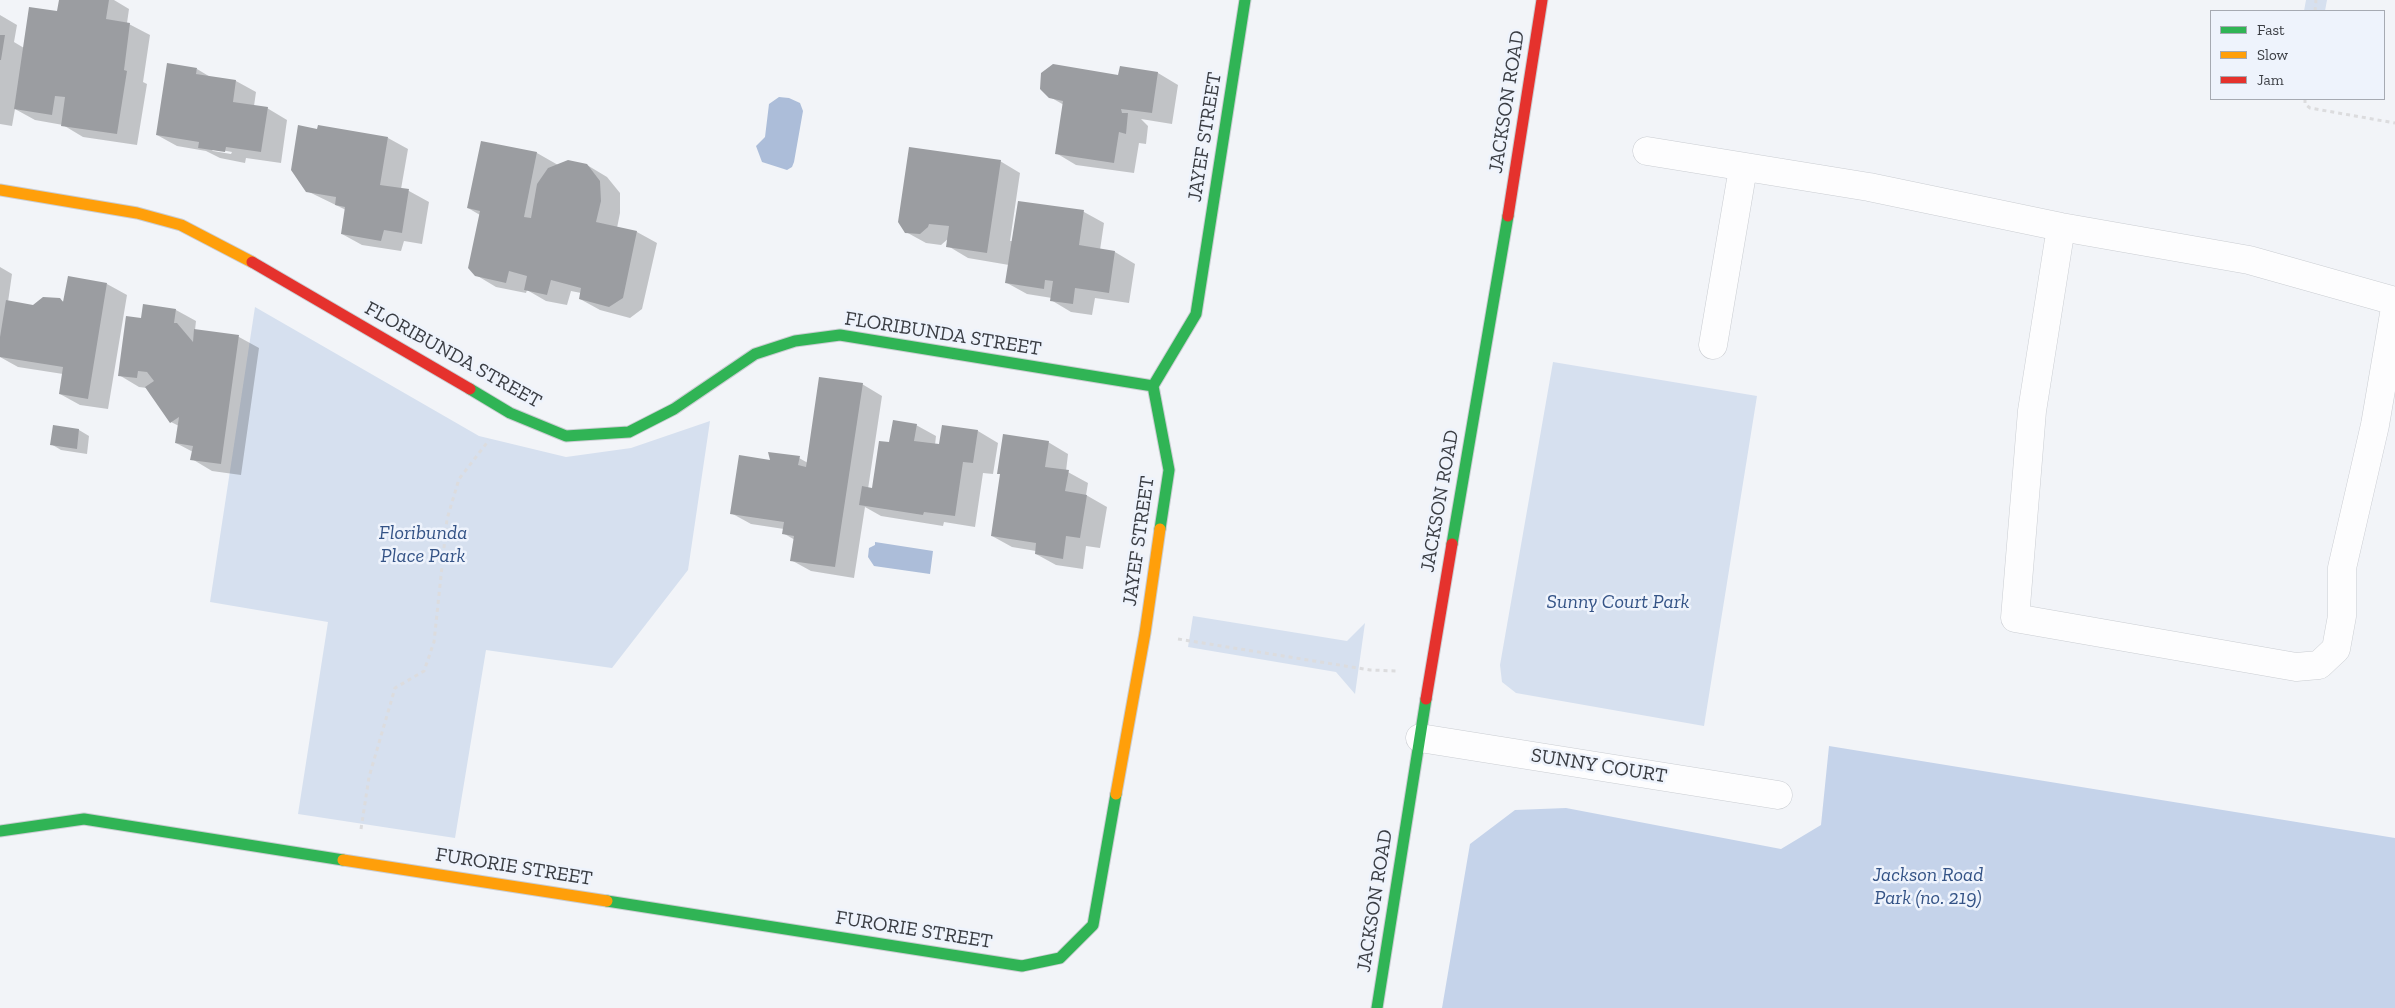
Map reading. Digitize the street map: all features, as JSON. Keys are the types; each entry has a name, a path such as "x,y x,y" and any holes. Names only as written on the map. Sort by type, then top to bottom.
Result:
{"street":[{"name":"JAYEF STREET","path":"1022,966 1060,958 1093,925 1145,634 1169,470 1153,386 1196,314 1245,0"},
{"name":"JACKSON ROAD","path":"1377,1008 1430,673 1510,210 1542,0"},
{"path":"1647,151 1870,187 2061,228 2249,260 2395,301"},
{"path":"1714,345 1743,168"},
{"name":"FLORIBUNDA STREET","path":"0,190 137,213 181,225 269,271 510,413 566,436 629,432 674,409 755,354 795,341 840,335 1153,386"},
{"path":"2061,228 2032,412 2015,618 2296,667 2319,665 2336,649 2342,616 2342,568 2375,425 2395,308"},
{"name":"SUNNY COURT","path":"1420,738 1778,795"},
{"name":"FURORIE STREET","path":"0,830 84,819 1022,966"}],"path":[{"path":"2305,100 2305,104 2310,108 2395,123"},
{"path":"355,862 369,778 395,688 424,671 434,642 447,519 459,479 510,413"},
{"path":"1145,634 1370,670 1430,673"}],"green space":[{"path":"2306,0 2327,0 2325,10 2304,10"},
{"name":"Floribunda Place Park","path":"255,307 479,436 566,457 631,448 710,421 688,570 612,668 486,650 455,838 298,814 328,622 210,602"},
{"name":"Sunny Court Park","path":"1553,362 1757,396 1704,726 1516,693 1502,682 1500,665"},
{"path":"1193,616 1347,641 1365,623 1355,694 1336,672 1188,647"},
{"name":"Jackson Road Park (no. 219)","path":"1829,746 2395,838 2395,1008 1442,1008 1470,844 1515,810 1566,808 1781,849 1821,825"}],"shaded area":[{"path":"779,97 789,98 800,103 803,111 794,162 792,167 787,170 762,162 756,146 765,137 769,104"},
{"path":"875,542 933,551 930,574 874,566 868,557 869,548 875,545"}],"building":[{"path":"59,0 109,0 106,19 130,23 124,70 127,71 117,134 61,126 65,97 55,96 52,115 14,109 29,7 57,11"},
{"path":"0,35 5,35 1,60 0,60"},
{"path":"167,63 197,68 196,74 236,80 233,102 268,107 261,152 226,147 225,152 198,148 199,142 156,135"},
{"path":"1053,64 1118,75 1120,66 1158,72 1152,113 1121,109 1122,113 1128,113 1126,134 1119,132 1114,163 1055,154 1063,101 1049,98 1040,89 1041,73"},
{"path":"298,125 317,129 318,125 388,137 380,185 409,189 402,233 384,230 381,241 341,234 345,207 335,205 336,197 306,192 291,170"},
{"path":"481,141 537,152 524,217 531,218 537,184 548,168 568,160 587,164 600,181 601,201 596,222 637,231 623,298 609,307 579,299 581,288 551,280 547,295 524,290 527,276 509,271 506,283 475,276 468,268 480,211 467,208"},
{"path":"909,147 1001,160 987,253 946,247 949,226 929,224 920,234 905,233 898,222"},
{"path":"1018,201 1084,210 1079,245 1115,251 1109,293 1075,288 1073,304 1050,301 1053,281 1045,280 1044,289 1005,283"},
{"path":"68,276 107,283 88,399 59,394 63,367 0,357 0,337 6,300 33,305 43,297 60,298 63,302"},
{"path":"143,304 176,309 174,323 177,323 193,342 194,329 239,335 221,464 190,460 193,446 175,443 179,417 170,423 145,387 154,381 147,372 138,371 137,378 118,376 126,316 141,318"},
{"path":"819,377 863,383 835,567 790,561 794,536 782,534 784,522 730,514 739,455 770,460 768,452 800,456 798,465 806,467"},
{"path":"893,420 917,424 914,441 939,444 942,425 978,430 973,463 963,462 955,516 924,512 923,515 859,505 862,486 872,488 879,441 889,442"},
{"path":"53,425 79,429 77,449 50,445"},
{"path":"1003,434 1049,441 1045,467 1069,470 1065,491 1087,495 1080,538 1066,536 1063,559 1035,554 1036,543 991,536 1000,474 997,474"}],"traffic: fast":[{"path":"1160,529 1169,470 1153,386 1196,314 1245,0"},
{"path":"1452,544 1508,216"},
{"path":"470,389 510,413 566,436 629,432 674,409 755,354 795,341 840,335 1153,386"},
{"path":"1377,1008 1426,699"},
{"path":"607,901 1022,966 1060,958 1093,925 1116,794"},
{"path":"0,831 84,819 343,860"}],"traffic: slow":[{"path":"0,190 137,213 181,225 252,262"},
{"path":"1116,794 1145,633 1160,529"},
{"path":"343,860 607,901"}],"traffic: jam":[{"path":"1508,216 1542,0"},
{"path":"252,262 470,389"},
{"path":"1426,699 1452,544"}]}
